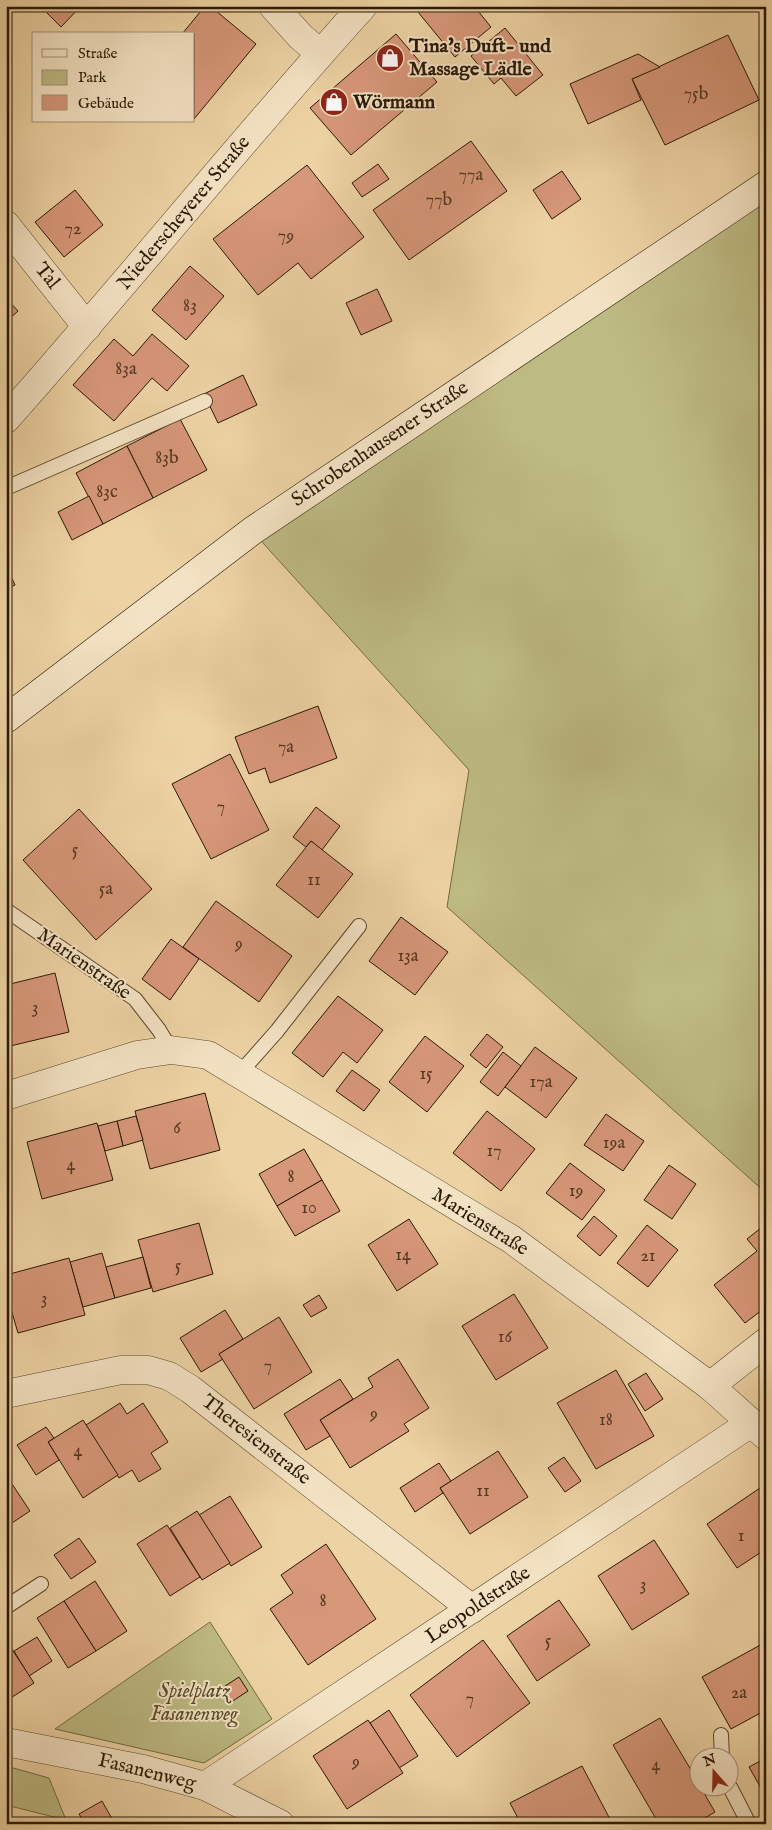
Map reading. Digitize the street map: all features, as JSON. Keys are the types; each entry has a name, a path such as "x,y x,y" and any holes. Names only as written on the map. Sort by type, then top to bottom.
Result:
{"street":[{"path":"273,6 301,37 320,53"},
{"name":"Niederscheyerer Straße","path":"6,419 362,6"},
{"name":"Schrobenhausener Straße","path":"6,719 252,531 766,185"},
{"name":"Tal","path":"6,225 87,327"},
{"name":"Marienstraße","path":"6,1096 137,1055 171,1050 208,1055 511,1239 710,1386 758,1429"},
{"path":"710,1386 766,1342"},
{"name":"Theresienstraße","path":"6,1394 121,1370 148,1370 169,1376 198,1394 472,1609"},
{"name":"Leopoldstraße","path":"204,1786 472,1609 758,1429"},
{"name":"Fasanenweg","path":"6,1742 143,1769 204,1786 280,1824"}],"lane":[{"path":"6,488 205,401"},
{"name":"Marienstraße","path":"6,910 136,1000 160,1030 171,1050"},
{"path":"239,1074 277,1031 359,926"},
{"path":"6,1607 41,1584"},
{"path":"720,1735 721,1748"},
{"path":"735,1798 748,1824"}],"green space":[{"path":"766,185 766,1193 447,907 469,770 252,531"},
{"name":"Spielplatz Fasanenweg","path":"210,1622 272,1719 204,1763 55,1729"},
{"path":"6,1766 49,1778 66,1820 6,1805"}],"building":[{"path":"40,6 81,6 61,27"},
{"path":"205,6 210,6 256,44 195,118 195,32 184,32"},
{"path":"413,6 474,6 491,27 455,57"},
{"path":"505,28 543,75 516,96 501,78 494,84 471,56"},
{"path":"396,34 437,82 351,155 310,108"},
{"path":"728,35 759,100 665,145 632,79"},
{"path":"638,54 660,67 632,79 641,100 588,124 570,84"},
{"path":"471,141 507,191 409,260 373,210"},
{"path":"378,164 389,179 362,197 352,183"},
{"path":"307,165 364,237 311,279 298,263 258,295 213,239"},
{"path":"562,171 581,199 552,219 533,190"},
{"path":"75,190 103,225 64,257 35,222"},
{"path":"190,266 224,296 186,340 152,310"},
{"path":"377,289 392,321 361,335 346,303"},
{"path":"6,298 18,311 6,322"},
{"path":"152,334 189,366 167,391 152,378 114,421 73,385 114,339 133,356"},
{"path":"243,375 257,405 218,423 204,394"},
{"path":"180,419 207,470 153,498 127,446"},
{"path":"127,446 153,498 103,524 76,473"},
{"path":"89,496 103,524 72,540 58,512"},
{"path":"6,566 15,585 6,589"},
{"path":"318,706 337,758 270,783 265,768 249,774 235,737"},
{"path":"230,754 269,830 211,859 172,784"},
{"path":"316,807 340,826 322,850 311,841 306,847 293,837"},
{"path":"79,809 152,889 96,940 23,860"},
{"path":"311,841 353,874 318,918 276,885"},
{"path":"216,901 292,956 259,1002 183,947"},
{"path":"401,917 448,952 415,995 369,961"},
{"path":"171,939 199,959 170,1000 142,979"},
{"path":"55,973 69,1032 6,1047 6,985"},
{"path":"338,996 383,1030 357,1063 343,1052 323,1077 292,1053"},
{"path":"487,1034 503,1047 486,1068 470,1055"},
{"path":"425,1036 464,1066 427,1112 389,1082"},
{"path":"535,1047 577,1078 546,1118 505,1087"},
{"path":"503,1052 521,1066 498,1096 480,1082"},
{"path":"352,1070 380,1090 364,1111 336,1091"},
{"path":"205,1093 220,1150 150,1169 135,1111"},
{"path":"487,1111 535,1149 501,1191 453,1153"},
{"path":"606,1114 644,1141 623,1171 584,1145"},
{"path":"136,1116 143,1140 123,1146 117,1121"},
{"path":"117,1121 123,1146 105,1151 98,1126"},
{"path":"97,1123 113,1180 42,1199 27,1142"},
{"path":"304,1149 322,1180 277,1206 259,1174"},
{"path":"570,1163 605,1190 582,1220 546,1193"},
{"path":"669,1165 696,1184 672,1219 644,1200"},
{"path":"322,1180 340,1211 295,1236 277,1206"},
{"path":"594,1216 617,1236 600,1256 577,1236"},
{"path":"409,1219 438,1264 397,1291 368,1245"},
{"path":"199,1223 213,1274 153,1292 138,1240"},
{"path":"766,1224 766,1307 745,1323 714,1285 757,1251 747,1239"},
{"path":"647,1225 678,1250 648,1287 617,1263"},
{"path":"102,1253 115,1298 83,1307 70,1262"},
{"path":"143,1257 151,1288 115,1298 106,1267"},
{"path":"69,1258 85,1315 18,1333 6,1292 6,1275"},
{"path":"514,1294 548,1348 496,1380 462,1326"},
{"path":"319,1295 327,1308 311,1317 303,1305"},
{"path":"225,1310 243,1339 219,1354 223,1359 201,1372 180,1338"},
{"path":"279,1317 312,1372 254,1409 219,1354"},
{"path":"398,1359 429,1408 404,1424 409,1431 350,1468 320,1420 373,1387 368,1378"},
{"path":"616,1370 654,1436 596,1469 557,1403"},
{"path":"646,1373 663,1399 645,1411 628,1384"},
{"path":"340,1379 353,1399 320,1420 330,1436 306,1450 284,1414"},
{"path":"120,1403 127,1414 143,1403 168,1442 151,1453 161,1469 139,1482 132,1470 119,1478 86,1425"},
{"path":"83,1420 118,1475 83,1498 48,1442"},
{"path":"46,1427 54,1438 48,1442 59,1460 36,1475 17,1445"},
{"path":"498,1451 528,1497 470,1534 440,1488"},
{"path":"564,1457 581,1481 565,1492 548,1468"},
{"path":"439,1463 451,1481 440,1488 443,1493 415,1512 400,1488"},
{"path":"6,1475 30,1511 6,1527"},
{"path":"760,1488 766,1496 766,1549 737,1568 707,1524"},
{"path":"230,1496 262,1547 231,1566 199,1515"},
{"path":"197,1511 230,1563 202,1580 170,1528"},
{"path":"167,1525 200,1577 170,1596 137,1544"},
{"path":"79,1538 96,1562 71,1579 54,1555"},
{"path":"654,1540 689,1594 632,1630 598,1576"},
{"path":"326,1544 376,1619 308,1665 270,1609 293,1593 281,1575"},
{"path":"95,1581 127,1631 96,1651 64,1601"},
{"path":"559,1600 590,1645 537,1681 507,1636"},
{"path":"64,1601 96,1651 68,1668 37,1618"},
{"path":"37,1637 52,1661 29,1676 14,1651"},
{"path":"6,1640 34,1683 6,1701"},
{"path":"483,1640 530,1703 457,1757 410,1695"},
{"path":"764,1643 766,1646 766,1710 731,1729 702,1677"},
{"path":"239,1677 248,1691 228,1704 219,1690"},
{"path":"389,1710 418,1756 399,1768 370,1723"},
{"path":"660,1718 690,1768 690,1798 707,1798 715,1812 695,1824 659,1824 613,1745"},
{"path":"368,1720 403,1773 347,1809 313,1756"},
{"path":"766,1758 766,1797 749,1767"},
{"path":"582,1766 611,1821 618,1818 621,1824 521,1824 510,1803"},
{"path":"102,1801 115,1824 85,1824 79,1814"}],"place":[{"name":"Tina's Duft- und Massage Lädle","path":"390,58"},
{"name":"Wörmann","path":"334,102"}]}
